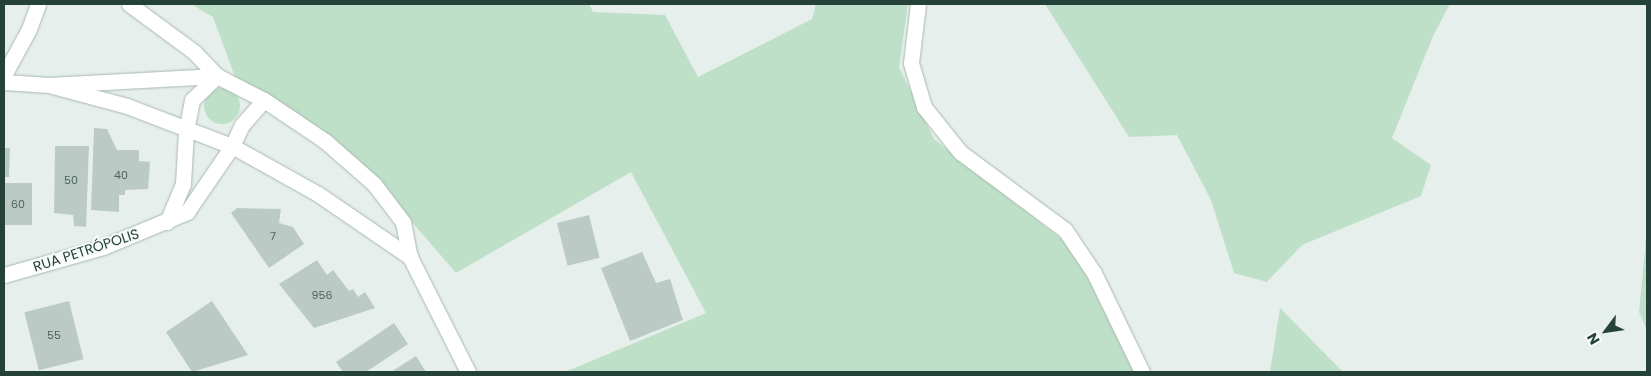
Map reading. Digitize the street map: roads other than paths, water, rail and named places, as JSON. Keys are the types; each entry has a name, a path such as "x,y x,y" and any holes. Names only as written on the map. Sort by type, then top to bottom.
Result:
{"street":[{"path":"4,75 30,29 38,4"},
{"path":"129,4 194,52 217,76 264,100 325,141 374,184 402,222 410,256 468,372"},
{"path":"918,4 911,63 924,108 960,152 1065,230 1094,273 1142,372"},
{"path":"4,82 49,85 217,76"},
{"path":"167,222 183,184 186,131 192,100 217,76"},
{"path":"49,85 127,106 186,131 232,146 318,194 410,256"},
{"name":"RUA PETRÓPOLIS","path":"4,275 103,247 188,212 232,146 242,125 264,100"}]}
